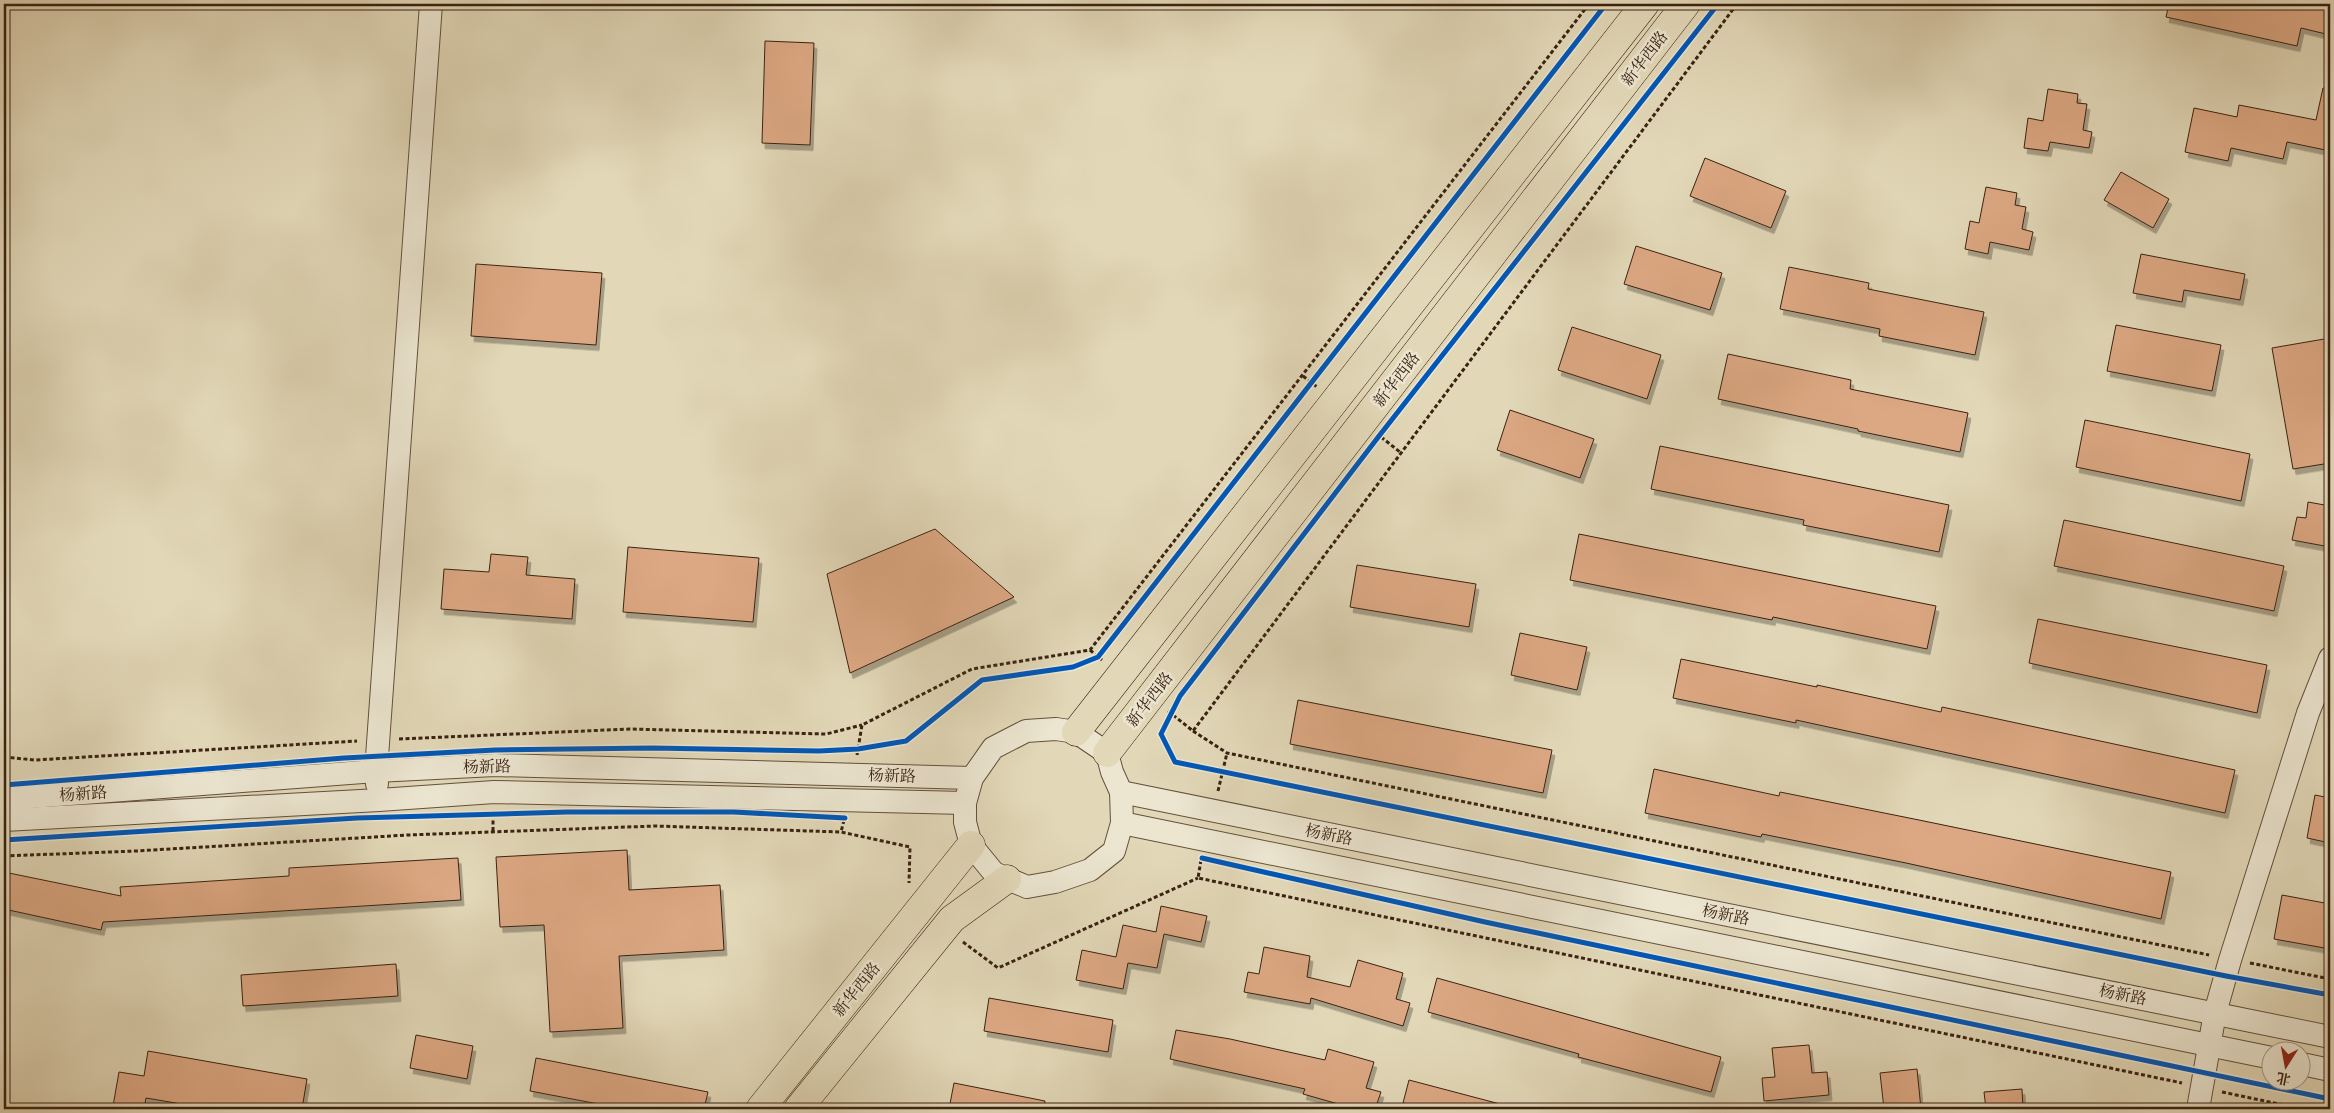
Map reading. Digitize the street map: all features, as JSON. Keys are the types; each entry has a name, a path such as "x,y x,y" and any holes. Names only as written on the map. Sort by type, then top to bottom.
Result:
{"main road":[{"name":"新华西路","path":"1076,732 1645,4"},
{"name":"新华西路","path":"1106,753 1686,4"},
{"name":"新华西路","path":"760,1109 971,845"},
{"name":"新华西路","path":"798,1109 952,920 1006,879"}],"street":[{"path":"379,800 376,771 378,740 431,4"},
{"path":"2198,1109 2215,1013 2230,960 2308,713 2330,658"},
{"path":"1056,729 1076,732 1106,753 1121,792 1122,823 1114,850 1090,870 1055,882 1026,887 994,873 971,845 965,822 965,803 972,778 993,748 1026,731 1056,729"},
{"name":"杨新路","path":"4,799 376,771 495,765 972,778"},
{"name":"杨新路","path":"4,820 494,792 965,803"},
{"name":"杨新路","path":"1121,792 2330,1037"},
{"name":"杨新路","path":"1122,823 2262,1056"},
{"path":"2312,1066 2330,1070"}],"path":[{"path":"1121,675 1090,650 1589,4"},
{"path":"1193,731 1737,4"},
{"path":"1306,391 1318,375"},
{"path":"1373,444 1386,428"},
{"path":"1090,660 1098,657 1103,651"},
{"path":"1150,697 1193,731 1227,753 2330,979"},
{"path":"1168,720 1176,704"},
{"path":"4,757 35,760 378,740 630,729 826,734 862,726"},
{"path":"848,750 868,747"},
{"path":"1213,810 1227,753"},
{"path":"1213,771 1232,775"},
{"path":"483,814 502,814"},
{"path":"836,817 845,818"},
{"path":"4,856 136,851 418,834 636,827 841,832"},
{"path":"1211,860 1202,858 1198,878 2303,1109"}],"building":[{"path":"2169,4 2302,4 2330,10 2330,35 2301,28 2297,46 2166,17"},
{"path":"765,41 814,43 810,145 762,143"},
{"path":"2323,88 2330,89 2330,151 2287,142 2283,159 2231,148 2228,161 2185,152 2194,108 2237,117 2239,105 2316,120"},
{"path":"2048,89 2078,94 2077,103 2087,104 2083,130 2092,132 2089,148 2050,142 2048,151 2024,148 2028,118 2043,121"},
{"path":"1705,158 1786,191 1771,228 1690,196"},
{"path":"2121,172 2169,199 2153,228 2104,200"},
{"path":"1986,187 2017,193 2015,205 2026,207 2022,229 2033,232 2029,250 1990,242 1988,254 1965,249 1970,221 1979,223"},
{"path":"1636,246 1722,273 1710,310 1624,284"},
{"path":"2141,254 2245,274 2240,300 2184,290 2182,302 2133,293"},
{"path":"476,264 602,273 596,345 471,336"},
{"path":"1789,267 1869,283 1868,289 1984,312 1975,355 1879,336 1880,329 1780,309"},
{"path":"2116,325 2221,345 2212,391 2107,371"},
{"path":"1572,327 1661,355 1647,399 1558,370"},
{"path":"2330,338 2330,463 2293,469 2272,348"},
{"path":"1728,354 1851,380 1850,389 1968,413 1960,452 1718,399"},
{"path":"1510,410 1594,439 1580,478 1497,450"},
{"path":"2085,420 2250,454 2241,501 2076,467"},
{"path":"1660,446 1949,505 1939,552 1803,525 1804,520 1651,489"},
{"path":"2308,502 2330,506 2330,547 2292,540 2297,517 2306,518"},
{"path":"2064,520 2284,566 2274,611 2054,566"},
{"path":"935,529 1014,597 850,673 827,574"},
{"path":"1579,534 1936,606 1927,649 1773,617 1772,620 1570,580"},
{"path":"628,547 759,558 753,622 623,612"},
{"path":"491,554 528,557 526,575 575,579 572,619 441,609 444,569 489,572"},
{"path":"1357,565 1476,584 1469,627 1350,607"},
{"path":"2038,619 2267,665 2257,713 2029,663"},
{"path":"1520,633 1587,647 1577,690 1511,675"},
{"path":"1681,659 1817,687 1817,685 1941,712 1942,707 2235,770 2225,813 1796,720 1796,723 1673,698"},
{"path":"1298,700 1552,750 1543,793 1290,744"},
{"path":"1654,769 1779,796 1780,792 2171,872 2161,919 1906,863 1762,834 1761,837 1645,813"},
{"path":"2315,795 2330,798 2330,843 2307,838"},
{"path":"627,850 629,890 720,885 724,950 619,956 623,1028 550,1032 544,925 500,927 496,857"},
{"path":"458,858 461,900 103,922 101,930 4,909 4,872 121,896 120,887 289,876 289,868"},
{"path":"2282,895 2330,904 2330,949 2274,939"},
{"path":"1161,906 1207,916 1201,942 1164,934 1157,968 1128,963 1123,989 1076,980 1082,950 1116,957 1123,925 1156,932"},
{"path":"1264,947 1310,956 1307,977 1350,987 1358,960 1403,973 1396,999 1410,1003 1403,1026 1311,998 1310,1004 1244,992 1248,972 1259,974"},
{"path":"396,964 398,996 243,1006 241,975"},
{"path":"1437,978 1721,1057 1711,1092 1578,1057 1579,1054 1428,1012"},
{"path":"989,998 1113,1020 1108,1052 984,1031"},
{"path":"1176,1030 1230,1039 1325,1060 1328,1049 1374,1062 1366,1088 1381,1092 1375,1109 1356,1109 1303,1094 1305,1089 1170,1059"},
{"path":"416,1035 473,1046 467,1079 410,1068"},
{"path":"1809,1045 1812,1073 1827,1072 1829,1095 1764,1101 1762,1078 1775,1077 1772,1048"},
{"path":"148,1051 307,1079 302,1109 211,1109 146,1098 144,1109 113,1106 119,1072 144,1076"},
{"path":"536,1058 708,1092 704,1109 625,1109 530,1091"},
{"path":"1917,1069 1921,1109 1884,1109 1880,1073"},
{"path":"1409,1080 1500,1104 1499,1109 1428,1109 1403,1103"},
{"path":"954,1083 1045,1101 1044,1109 949,1109"},
{"path":"2022,1089 2023,1109 1986,1109 1984,1092"}],"cycle path":[{"path":"4,785 344,758 495,750 652,748 819,751 858,749 906,741 982,680 1073,667 1098,657 1606,4"},
{"path":"1718,4 1379,436 1180,696 1161,734 1175,762 2226,976 2330,995"},
{"path":"4,840 357,818 567,812 734,812 845,818"},
{"path":"1202,858 1485,922 2330,1099"}]}
